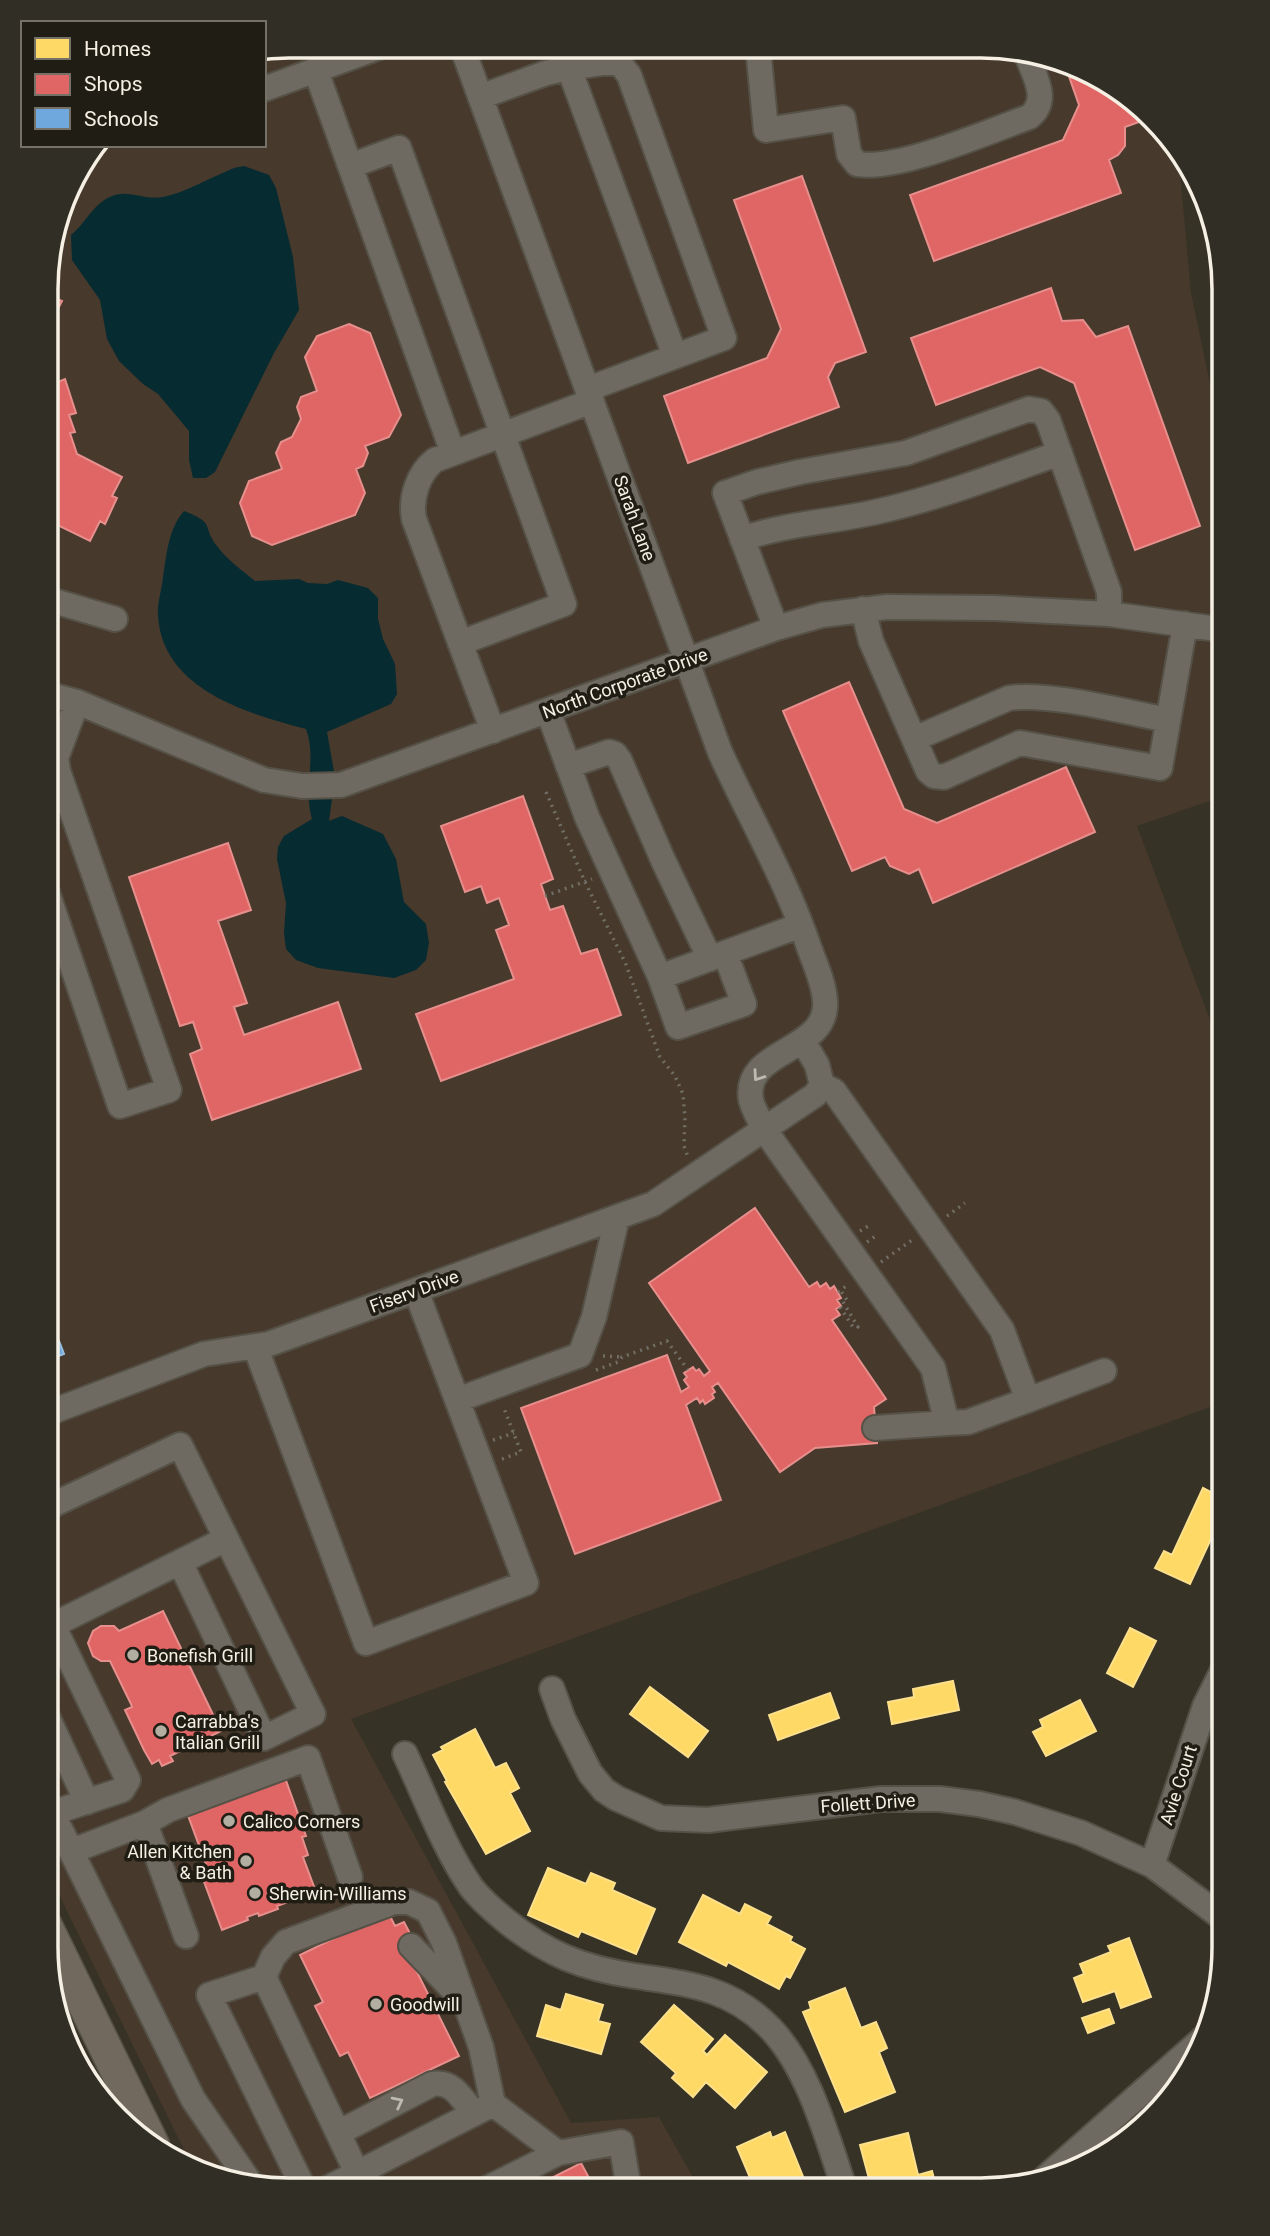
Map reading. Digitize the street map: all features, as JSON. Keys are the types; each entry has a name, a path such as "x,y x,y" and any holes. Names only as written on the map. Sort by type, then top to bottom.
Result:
{"main road":[{"path":"58,1951 144,2128"},
{"path":"62,1994 104,2047"}],"street":[{"path":"266,88 350,58"},
{"name":"Sarah Lane","path":"466,58 720,752 802,925 825,1002 820,1024 803,1041"},
{"path":"759,58 766,130 843,118 849,154 857,164 870,166 924,154 1028,117 1037,111 1040,102 1040,91 1030,63"},
{"path":"480,97 546,73 610,62 621,65 629,75 724,338 676,356 502,435 435,460 427,466 413,496 411,506 414,519 493,731"},
{"path":"569,68 676,356"},
{"path":"316,71 453,453"},
{"path":"350,166 399,148 564,604 460,643"},
{"path":"776,628 725,493 800,472 906,453 1029,409 1041,411 1048,420 1109,592 1110,614"},
{"path":"742,539 767,530 878,512 945,494 1060,453"},
{"path":"58,602 115,619"},
{"name":"North Corporate Drive","path":"58,697 77,702 264,780 302,786 341,785 776,628 822,615 887,607 993,608 1110,614 1212,628"},
{"path":"863,609 871,641 929,771 934,776 944,777 1020,743 1160,768 1185,624"},
{"path":"914,739 1009,698 1023,696 1168,720"},
{"path":"58,753 77,702"},
{"path":"548,711 568,766 587,817 660,977 678,1027 744,1004 663,860 615,754 609,752 568,766"},
{"path":"58,788 169,1090 120,1106 58,924"},
{"path":"660,977 802,925"},
{"path":"947,1423 933,1368 764,1129 751,1101 751,1085 756,1072 803,1041 817,1065 822,1085 834,1091 1002,1330 1028,1400"},
{"name":"Fiserv Drive","path":"58,1409 204,1354 269,1344 653,1204 815,1095 822,1085"},
{"path":"457,1400 580,1354 594,1317 617,1218"},
{"path":"255,1346 366,1643 526,1583 416,1291"},
{"path":"875,1428 968,1422 1104,1371"},
{"path":"58,1502 180,1445 313,1714 264,1738 180,1562"},
{"path":"58,1623 226,1539"},
{"path":"58,1643 128,1780 122,1790 88,1802 58,1807"},
{"name":"Follett Drive","path":"552,1689 563,1719 590,1773 604,1790 661,1818 708,1820 881,1798 940,1799 979,1804 1015,1812 1081,1833 1152,1865 1212,1910"},
{"name":"Avie Court","path":"1152,1865 1212,1692"},
{"path":"58,1739 88,1802"},
{"path":"405,1754 440,1830 473,1889 489,1907 530,1940 573,1962 615,1973 676,1980 709,1989 729,1997 772,2029 796,2063 805,2082 841,2178"},
{"path":"72,1851 145,1823 168,1810 308,1758 350,1877"},
{"path":"145,1823 186,1936"},
{"path":"58,1826 193,2099 243,2173"},
{"path":"299,2178 209,1996 264,1977 273,1957 286,1942 394,1902 410,1902 428,1911 444,1944 481,2047 483,2109"},
{"path":"411,1946 465,2003"},
{"path":"264,1977 357,2174"},
{"path":"1061,2164 1186,2054"},
{"path":"338,2133 432,2084 442,2082 558,2153"},
{"path":"349,2178 483,2109"},
{"path":"508,2178 558,2153 621,2142 627,2178"}],"path":[{"path":"546,792 585,882 625,962 660,1057 675,1076 683,1094 684,1146 691,1163 687,1183"},
{"path":"545,896 585,882"},
{"path":"839,1307 853,1327 858,1327 843,1302 847,1300 839,1291 965,1203"},
{"path":"603,1356 622,1357"},
{"path":"503,1404 521,1452 511,1456"},
{"path":"504,1436 514,1433"}],"shaded area":[{"path":"274,58 996,58 1056,70 1110,97 1134,115 1155,136 1180,173 1191,293 1212,393 1212,800 1137,826 1212,1025 1212,1406 351,1719 571,2123 659,2117 693,2178 289,2178 229,2170 186,2154 58,1893 58,289 62,244 75,200 107,147 266,147 266,59"}],"water":[{"path":"244,166 269,175 276,188 293,257 299,310 274,353 215,472 206,478 193,478 189,460 189,431 158,394 119,361 107,339 100,300 72,260 71,235 98,205 110,197 123,194 156,198 172,195"},
{"path":"184,511 205,522 221,551 255,581 299,579 308,583 327,584 338,580 368,588 378,598 378,619 383,639 395,664 397,694 391,704 327,732 335,777 329,821 342,816 383,834 396,859 404,902 426,924 429,943 426,960 416,970 394,978 318,968 296,960 286,949 286,903 277,859 278,847 284,836 312,819 309,796 309,740 306,729 258,715 211,694 174,662 163,640 158,610 169,542"}],"building: Homes":[{"path":"1203,1488 1212,1493 1212,1537 1190,1584 1155,1568 1164,1551 1172,1555"},
{"path":"1130,1628 1156,1641 1133,1687 1107,1673"},
{"path":"953,1681 959,1710 892,1724 888,1702 914,1697 913,1689"},
{"path":"650,1687 708,1731 688,1757 630,1714"},
{"path":"830,1693 839,1718 778,1740 769,1715"},
{"path":"1080,1700 1096,1731 1046,1756 1033,1732 1043,1727 1040,1720"},
{"path":"475,1729 495,1768 506,1763 519,1788 510,1793 530,1831 486,1854 445,1782 447,1781 433,1755 443,1750 441,1747"},
{"path":"548,1868 586,1884 591,1873 615,1883 612,1890 655,1909 636,1954 581,1931 578,1937 528,1915"},
{"path":"703,1895 740,1914 745,1904 771,1917 767,1924 792,1937 790,1941 805,1949 790,1978 786,1976 779,1989 728,1962 726,1966 679,1942"},
{"path":"1129,1938 1151,1997 1121,2008 1115,1991 1083,2002 1074,1978 1084,1974 1080,1964 1111,1952 1108,1946"},
{"path":"845,1988 861,2028 876,2022 887,2048 879,2052 895,2092 845,2112 803,2012 811,2009 809,2002"},
{"path":"566,1994 603,2005 598,2021 610,2024 601,2054 537,2036 546,2005 561,2010"},
{"path":"674,2005 713,2039 703,2051 707,2055 725,2035 767,2072 735,2108 706,2082 693,2097 672,2078 676,2073 641,2042"},
{"path":"1109,2009 1114,2023 1088,2033 1082,2018"},
{"path":"770,2132 772,2138 785,2132 804,2178 750,2178 737,2147"},
{"path":"908,2133 918,2175 932,2171 934,2178 869,2178 860,2145"}],"building: Shops":[{"path":"1069,76 1110,97 1140,121 1125,127 1125,146 1118,155 1109,160 1121,193 934,261 910,195 1063,140 1079,105"},
{"path":"802,176 866,352 835,363 828,377 839,407 688,463 664,396 767,358 781,329 734,200"},
{"path":"1051,288 1062,321 1083,320 1096,337 1128,326 1200,526 1135,550 1074,383 1040,367 936,405 911,338"},
{"path":"349,324 370,333 401,415 389,437 365,446 368,453 363,466 356,469 365,493 355,515 272,545 252,536 240,503 249,481 282,469 276,453 281,442 292,437 301,419 297,407 301,397 317,391 305,357 317,336"},
{"path":"65,379 76,413 69,415 75,432 70,433 77,454 122,477 112,496 117,498 105,524 100,521 90,541 58,525 58,382"},
{"path":"849,682 904,809 937,823 1066,767 1095,832 933,903 919,869 909,874 890,866 885,857 852,871 783,711"},
{"path":"523,796 553,879 541,884 550,910 563,906 581,954 597,949 621,1015 441,1081 416,1014 514,979 496,930 509,925 499,898 487,903 481,886 465,892 441,826"},
{"path":"228,843 251,910 218,921 247,1003 234,1007 244,1035 338,1002 361,1069 212,1120 190,1054 202,1049 193,1022 180,1026 129,877"},
{"path":"755,1208 809,1287 817,1282 820,1287 826,1283 830,1289 834,1286 841,1298 837,1300 841,1306 836,1309 840,1315 832,1320 886,1399 874,1407 877,1443 815,1448 780,1472 718,1383 712,1387 714,1398 705,1404 703,1400 700,1403 697,1398 686,1405 721,1500 575,1554 521,1408 667,1355 681,1392 689,1387 684,1380 687,1377 684,1373 693,1367 696,1371 699,1369 704,1376 710,1371 649,1283"},
{"path":"163,1611 221,1731 170,1756 173,1761 162,1766 159,1760 152,1764 144,1750 125,1710 132,1707 131,1704 110,1661 101,1661 93,1656 88,1643 93,1631 101,1626 114,1626 119,1631"},
{"path":"284,1775 306,1836 302,1837 308,1855 303,1857 316,1892 277,1906 278,1909 259,1916 258,1913 247,1917 248,1920 222,1930 203,1879 208,1870 186,1810"},
{"name":"Goodwill","path":"388,1912 395,1926 404,1922 415,1943 406,1950 459,2056 370,2098 348,2052 340,2056 315,2006 323,2002 300,1955"},
{"path":"581,2163 589,2178 552,2178"}],"building: Schools":[{"path":"58,1338 64,1354 58,1356"}],"place":[{"name":"Bonefish Grill","path":"133,1655"},
{"name":"Carrabba's Italian Grill","path":"161,1731"},
{"name":"Calico Corners","path":"229,1821"},
{"name":"Allen Kitchen & Bath","path":"246,1861"},
{"name":"Sherwin-Williams","path":"255,1893"},
{"name":"Goodwill","path":"376,2004"}]}
